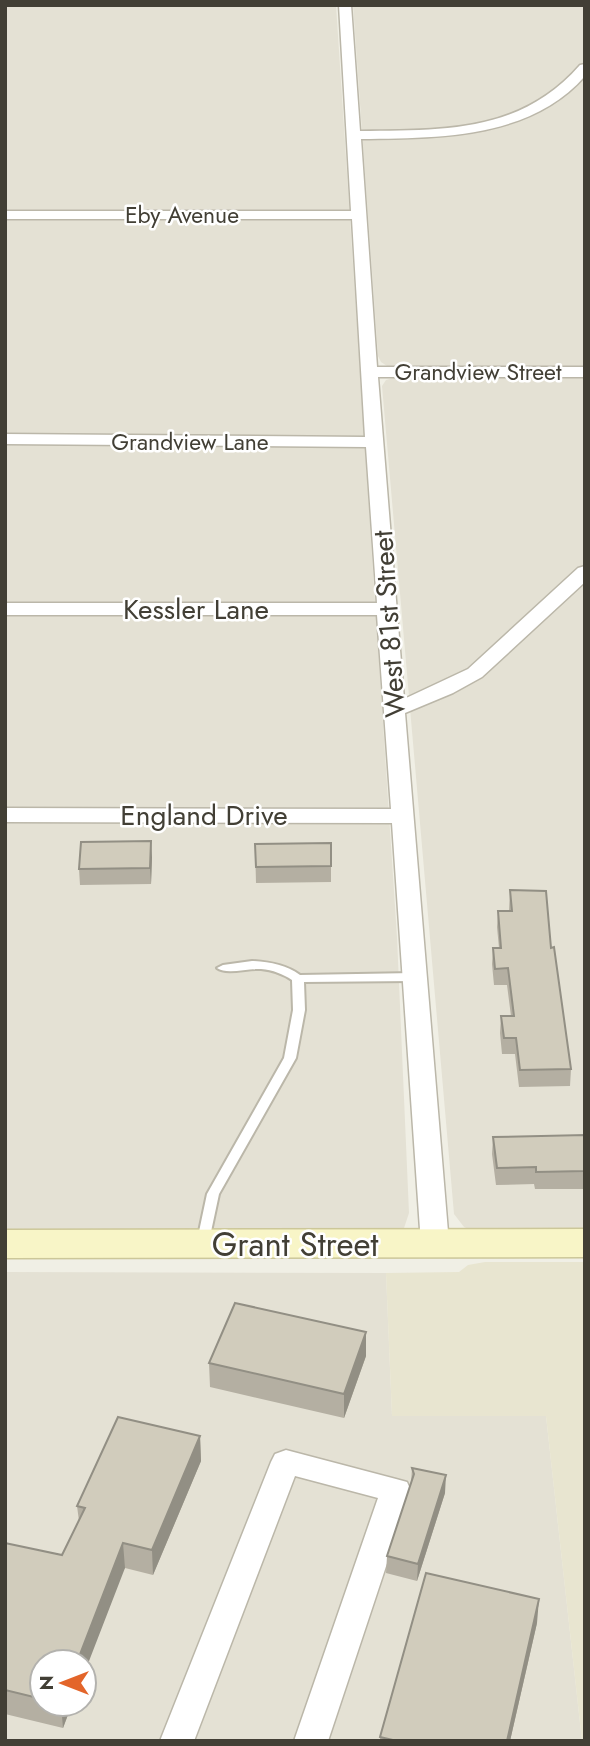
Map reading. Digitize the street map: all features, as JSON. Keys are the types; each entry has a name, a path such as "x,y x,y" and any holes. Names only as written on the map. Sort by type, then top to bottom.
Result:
{"street":[{"name":"West 81st Street","path":"345,5 374,442 435,1244"},
{"path":"355,135 436,132 520,116 547,105 563,94 585,68"},
{"name":"Eby Avenue","path":"5,215 359,215"},
{"name":"Grandview Street","path":"371,372 585,372"},
{"name":"Grandview Lane","path":"5,439 374,442"},
{"path":"395,710 446,690 475,673 585,572"},
{"name":"Kessler Lane","path":"5,609 387,609"},
{"name":"England Drive","path":"5,816 404,816"},
{"name":"Grant Street","path":"5,1244 585,1244"},
{"path":"177,1741 286,1462 396,1491 311,1741"}],"lane":[{"path":"223,968 249,964 273,966 288,971 298,979 416,977"},
{"path":"202,1244 212,1194 290,1058 299,1010 298,979"}],"shaded area":[{"path":"5,5 336,5 397,937 409,1213 404,1228 392,1233 5,1233"},
{"path":"353,5 585,5 585,368 398,368 381,362 378,356"},
{"path":"397,377 585,377 585,1235 480,1235 464,1227 454,1214 382,386 386,380"},
{"path":"485,1262 585,1262 585,1741 582,1741 546,1416 392,1416 386,1273 459,1272 468,1265"},
{"path":"5,1272 386,1273 392,1416 546,1416 582,1741 5,1741"}],"building":[{"path":"151,841 150,868 79,869 81,842"},
{"path":"331,843 331,866 256,867 255,844"},
{"path":"510,890 546,891 551,948 554,947 571,1069 520,1070 516,1038 504,1038 501,1016 514,1016 508,968 495,969 493,948 501,948 498,911 512,911"},
{"path":"585,1135 585,1171 536,1172 536,1167 497,1168 493,1137"},
{"path":"235,1303 366,1332 344,1394 209,1363"},
{"path":"118,1417 200,1436 152,1550 123,1543 82,1648 28,1648 28,1696 5,1690 5,1543 62,1555 85,1508 77,1506"},
{"path":"412,1468 446,1475 418,1564 387,1556 414,1474"},
{"path":"426,1573 539,1599 507,1741 397,1741 380,1737"}]}
